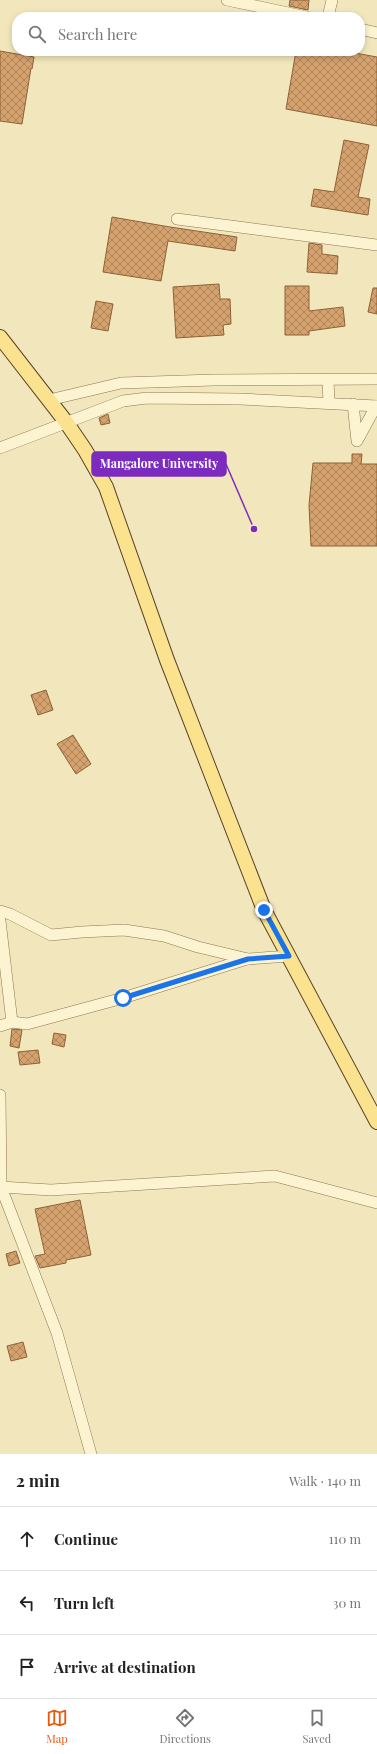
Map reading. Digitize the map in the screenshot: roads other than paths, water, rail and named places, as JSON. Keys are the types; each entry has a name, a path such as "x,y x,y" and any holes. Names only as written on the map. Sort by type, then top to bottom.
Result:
{"main road":[{"path":"0,338 66,422 85,450 106,487 178,690 264,910 377,1122"}],"street":[{"path":"226,0 283,12"},
{"path":"329,12 332,0"},
{"path":"365,30 377,33"},
{"path":"178,219 377,245"},
{"path":"49,400 121,383 377,379"},
{"path":"328,380 329,402"},
{"path":"0,448 123,401 147,398 329,402 353,404 377,406 357,440 353,404"},
{"path":"0,911 10,914 51,935 124,930 164,936 198,947 248,959"},
{"path":"0,921 12,1022"},
{"path":"0,1026 12,1022 27,1024 123,998 248,959 289,956"},
{"path":"0,1095 1,1187 57,1333 91,1454"},
{"path":"1,1187 50,1190 275,1176 377,1203"}],"place":[{"name":"Mangalore University","path":"254,529"}]}
